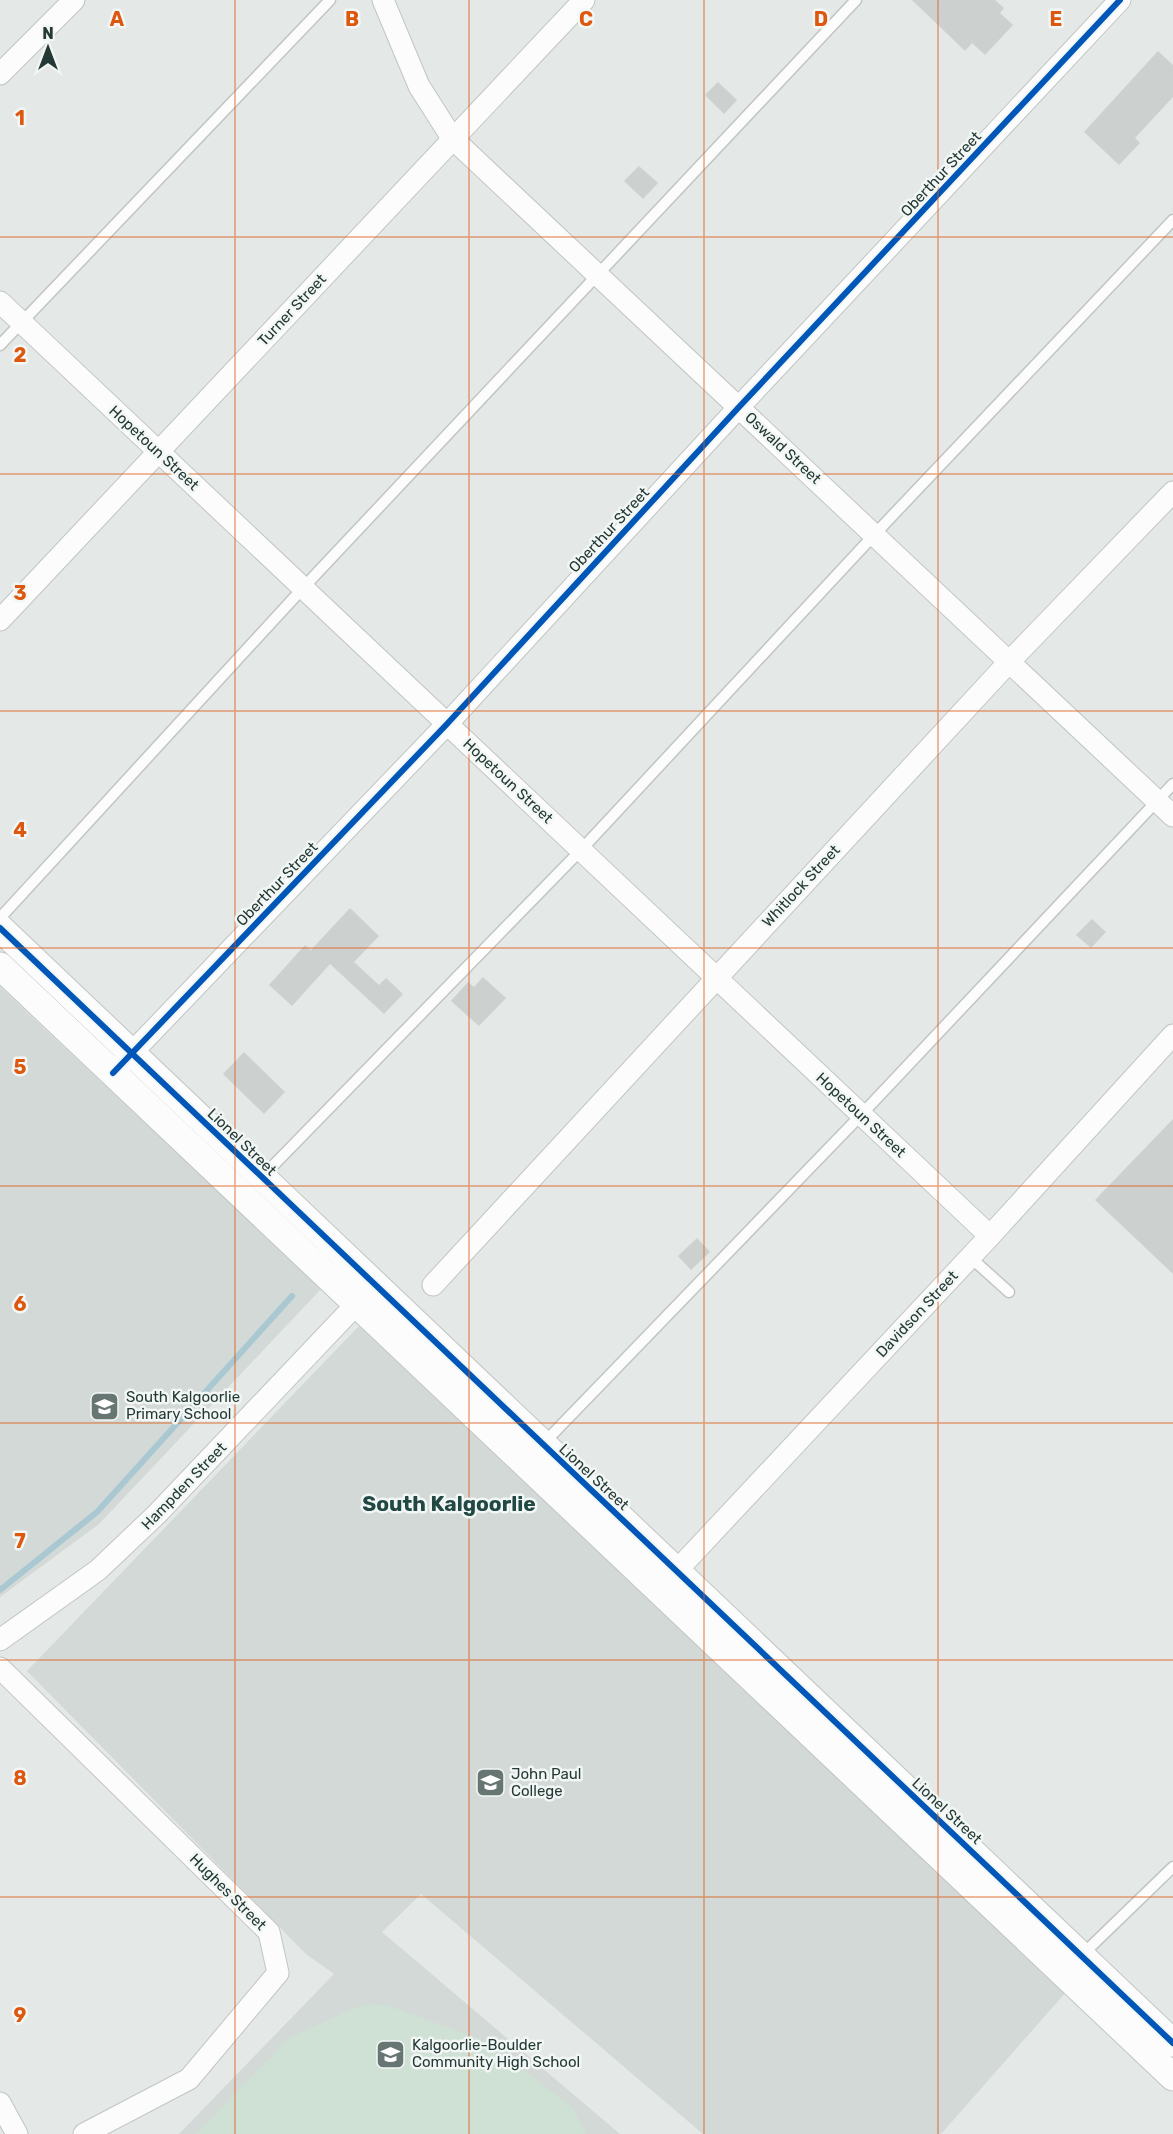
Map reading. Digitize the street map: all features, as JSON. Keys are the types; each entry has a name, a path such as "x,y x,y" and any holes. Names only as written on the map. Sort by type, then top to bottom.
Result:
{"street":[{"path":"0,74 74,0"},
{"name":"Oswald Street","path":"383,0 419,86 452,138 1173,816"},
{"name":"Turner Street","path":"0,620 584,0"},
{"name":"Oberthur Street","path":"112,1073 447,724 739,407 1120,0"},
{"name":"Hopetoun Street","path":"0,302 990,1236"},
{"name":"Whitlock Street","path":"434,1285 1010,662 1173,492"},
{"name":"Lionel Street","path":"0,927 132,1053 252,1187"},
{"name":"Lionel Street","path":"0,966 112,1073 252,1187 667,1580 1173,2077"},
{"name":"Davidson Street","path":"667,1580 990,1236 1173,1035"},
{"name":"Lionel Street","path":"366,1295 542,1444 667,1580 1082,1955 1173,2043"},
{"name":"Hampden Street","path":"0,1640 98,1570 158,1514 366,1295"},
{"name":"Hughes Street","path":"0,1668 269,1932 278,1973 189,2079 84,2134"},
{"path":"0,2103 17,2134"}],"lane":[{"path":"0,345 330,0"},
{"path":"0,918 303,588 856,0"},
{"path":"252,1187 580,850 874,535 1173,220"},
{"path":"542,1444 861,1115 1173,784"},
{"path":"970,1257 1009,1292"},
{"path":"1082,1955 1173,1867"}],"shaded area":[{"name":"South Kalgoorlie Primary School","path":"0,987 321,1289 99,1524 0,1597"},
{"name":"John Paul College","path":"359,1326 1066,1992 941,2134 703,2134 421,1894 382,1932 620,2134 179,2134 334,1974 306,1954 27,1671"}],"green space":[{"name":"Kalgoorlie-Boulder Community High School","path":"371,2004 389,2006 486,2041 573,2108 586,2134 196,2134 289,2038 354,2008"}],"building":[{"path":"913,0 994,0 1003,8 999,13 1012,25 985,54 972,42 965,50"},
{"path":"1158,52 1173,66 1173,96 1134,138 1139,143 1119,164 1085,132"},
{"path":"718,83 736,100 724,113 706,95"},
{"path":"639,167 657,183 643,198 625,181"},
{"path":"350,909 378,936 353,962 379,986 386,979 402,994 384,1013 330,963 292,1005 270,985 305,946 311,951"},
{"path":"1092,920 1105,932 1091,947 1077,935"},
{"path":"483,978 505,998 479,1025 452,1001 468,983 474,988"},
{"path":"244,1053 284,1092 264,1113 224,1074"},
{"path":"1173,1120 1173,1273 1096,1200"},
{"path":"697,1239 709,1252 691,1269 679,1256"}],"waterway":[{"path":"0,1590 97,1512 292,1296"}],"cycle path":[{"path":"113,1073 447,724 739,407 1120,0"},
{"path":"0,928 1173,2043"}],"place":[{"name":"South Kalgoorlie Primary School","path":"105,1406"},
{"name":"John Paul College","path":"490,1783"},
{"name":"Kalgoorlie-Boulder Community High School","path":"391,2054"}],"district":[{"name":"South Kalgoorlie","path":"449,1503"}]}
